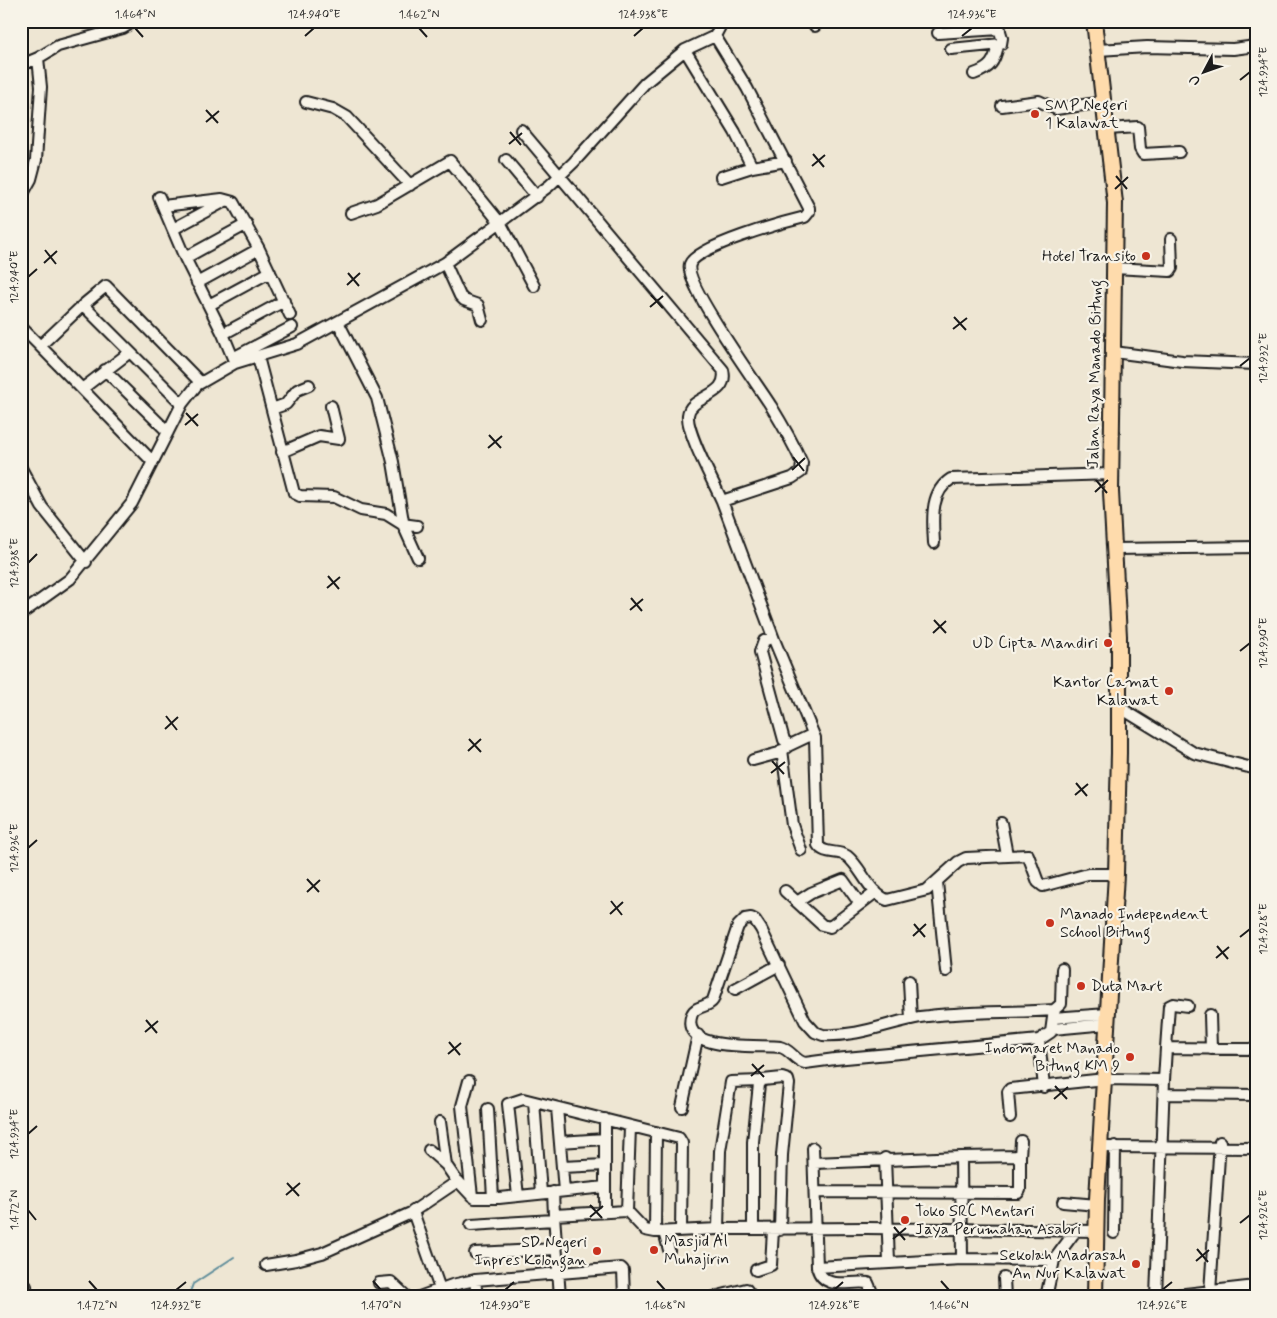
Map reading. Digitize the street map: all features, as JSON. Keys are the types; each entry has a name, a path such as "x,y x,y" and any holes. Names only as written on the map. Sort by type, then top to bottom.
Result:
{"highway":[{"name":"Jalan Raya Manado Bitung","path":"1094,21 1108,129 1115,203 1112,474 1119,636 1116,874 1107,1019 1105,1079 1106,1144 1097,1205 1095,1297"}],"street":[{"path":"21,64 38,58 58,46 123,28 128,25 128,21"},
{"path":"234,361 258,357 297,344 445,263 501,224 560,177 633,94 685,50 715,36 723,21"},
{"path":"938,34 999,25 1002,42 998,46 992,64 986,70 974,74"},
{"path":"715,36 748,88 807,201 809,212 805,217 710,248 696,257 690,266 694,284 712,316 771,406 802,463 801,472 792,478 722,501"},
{"path":"951,49 998,46"},
{"path":"1098,50 1147,46 1233,49 1256,46"},
{"path":"685,50 735,132 752,167"},
{"path":"21,197 31,178 36,160 41,87 38,58"},
{"path":"1002,106 1039,101 1056,109 1104,102"},
{"path":"306,102 333,109 347,117 410,185"},
{"path":"1108,129 1138,128 1140,149 1143,154 1179,152"},
{"path":"521,130 723,370 724,378 720,387 693,407 688,415 688,424 722,501 773,637 815,738 818,845 822,850 846,856 876,892 884,899 892,900 928,890 958,862 966,858 1023,854 1029,856 1038,882 1043,886 1088,874 1116,874"},
{"path":"506,160 537,196"},
{"path":"351,213 377,204 450,161 501,224 534,286"},
{"path":"721,176 752,167 786,161"},
{"path":"172,229 228,199"},
{"path":"234,361 223,334 185,258 161,201 228,199 237,207 260,249 290,316"},
{"path":"185,258 247,224"},
{"path":"1114,268 1171,270 1171,239"},
{"path":"197,283 260,249"},
{"path":"445,263 460,296 464,300 478,305 482,320"},
{"path":"209,306 270,272"},
{"path":"40,346 106,286 200,382"},
{"path":"223,334 284,301"},
{"path":"83,305 182,404"},
{"path":"338,322 379,403 393,462 403,524 418,558"},
{"path":"21,327 152,461"},
{"path":"21,614 61,587 86,562 132,503 182,404 200,382 292,328"},
{"path":"82,389 130,352"},
{"path":"1114,352 1182,361 1256,364"},
{"path":"258,357 292,489 296,495 334,496 361,510 388,514 403,524 417,526"},
{"path":"105,370 168,432"},
{"path":"272,409 286,404 297,390 309,385"},
{"path":"282,452 319,436 339,439 331,406"},
{"path":"21,468 42,507 86,562"},
{"path":"934,543 933,508 944,487 951,479 1112,474"},
{"path":"1114,549 1256,547"},
{"path":"773,637 764,641 760,652 784,740 788,744 792,744"},
{"path":"1119,707 1194,753 1256,770"},
{"path":"753,760 782,750 809,736 815,738"},
{"path":"782,750 792,825 800,850"},
{"path":"1001,823 1007,855"},
{"path":"797,902 811,893 843,880 860,904"},
{"path":"938,882 946,971"},
{"path":"785,891 822,925 830,927 876,892"},
{"path":"1062,969 1061,1004 1053,1019 1046,1037 1039,1040 835,1058 806,1063 780,1047 723,1045 705,1040 698,1035 692,1026 693,1012 699,1007 708,1005 713,1000 738,926 751,918 756,920 805,1021 816,1032 833,1035 857,1033 911,1019 998,1011 1053,1019 1107,1019"},
{"path":"735,989 779,965"},
{"path":"908,980 911,1019"},
{"path":"1188,1006 1173,1004 1169,1006 1164,1080 1158,1297 1256,1286"},
{"path":"1210,1015 1211,1049"},
{"path":"682,1107 698,1035"},
{"path":"1039,1040 1044,1087"},
{"path":"1166,1048 1256,1049"},
{"path":"718,1229 720,1151 730,1082 782,1078 788,1082 776,1230 771,1265 756,1270"},
{"path":"1010,1117 1009,1090 1105,1079 1164,1080"},
{"path":"469,1081 462,1106 472,1196"},
{"path":"752,1229 753,1142 760,1081"},
{"path":"1165,1094 1256,1095"},
{"path":"518,1196 508,1104 513,1100 523,1099 630,1127 676,1136 681,1141 681,1231"},
{"path":"534,1102 541,1193"},
{"path":"557,1108 564,1191"},
{"path":"488,1110 493,1198"},
{"path":"605,1119 605,1212"},
{"path":"440,1122 446,1165"},
{"path":"630,1127 627,1211 645,1230 659,1232 718,1229 962,1228 1096,1231"},
{"path":"656,1132 659,1232 669,1250"},
{"path":"560,1142 605,1139"},
{"path":"816,1192 1019,1193 1021,1141"},
{"path":"1220,1145 1256,1143"},
{"path":"1106,1144 1220,1145 1256,1148"},
{"path":"1106,1144 1162,1144"},
{"path":"1106,1144 1114,1233"},
{"path":"1210,1292 1220,1145"},
{"path":"813,1148 816,1192 817,1267 821,1277 827,1281 868,1283 874,1297"},
{"path":"429,1150 446,1165 457,1181 460,1181 475,1198 518,1196 605,1187"},
{"path":"814,1163 885,1158 1020,1156"},
{"path":"961,1157 962,1259"},
{"path":"885,1158 889,1262"},
{"path":"562,1167 605,1165"},
{"path":"266,1265 296,1260 322,1252 376,1230 412,1212 457,1181"},
{"path":"553,1192 560,1297"},
{"path":"1063,1202 1097,1205"},
{"path":"471,1225 627,1211"},
{"path":"412,1212 416,1214 440,1289"},
{"path":"1041,1297 1047,1293 1054,1260 1077,1230"},
{"path":"475,1253 556,1249"},
{"path":"817,1267 962,1259 1054,1260"},
{"path":"419,1297 440,1289 475,1280 621,1268 624,1273 624,1297"},
{"path":"1004,1278 1005,1297"},
{"path":"475,1280 477,1297"},
{"path":"379,1283 391,1282 407,1297"},
{"path":"21,1287 26,1286 27,1297"},
{"path":"719,1296 746,1289 752,1297"}],"waterway":[{"path":"188,1297 193,1284 234,1257"}],"place":[{"name":"SMP Negeri 1 Kalawat","path":"1035,114"},
{"name":"Hotel Transito","path":"1146,256"},
{"name":"UD Cipta Mandiri","path":"1108,643"},
{"name":"Kantor Camat Kalawat","path":"1169,691"},
{"name":"Manado Independent School Bitung","path":"1050,923"},
{"name":"Duta Mart","path":"1081,986"},
{"name":"Indomaret Manado Bitung KM 9","path":"1130,1057"},
{"name":"Toko SRC Mentari Jaya Perumahan Asabri","path":"905,1220"},
{"name":"Masjid Al Muhajirin","path":"654,1250"},
{"name":"SD Negeri Inpres Kolongan","path":"597,1251"},
{"name":"Sekolah Madrasah An Nur Kalawat","path":"1136,1264"}]}
